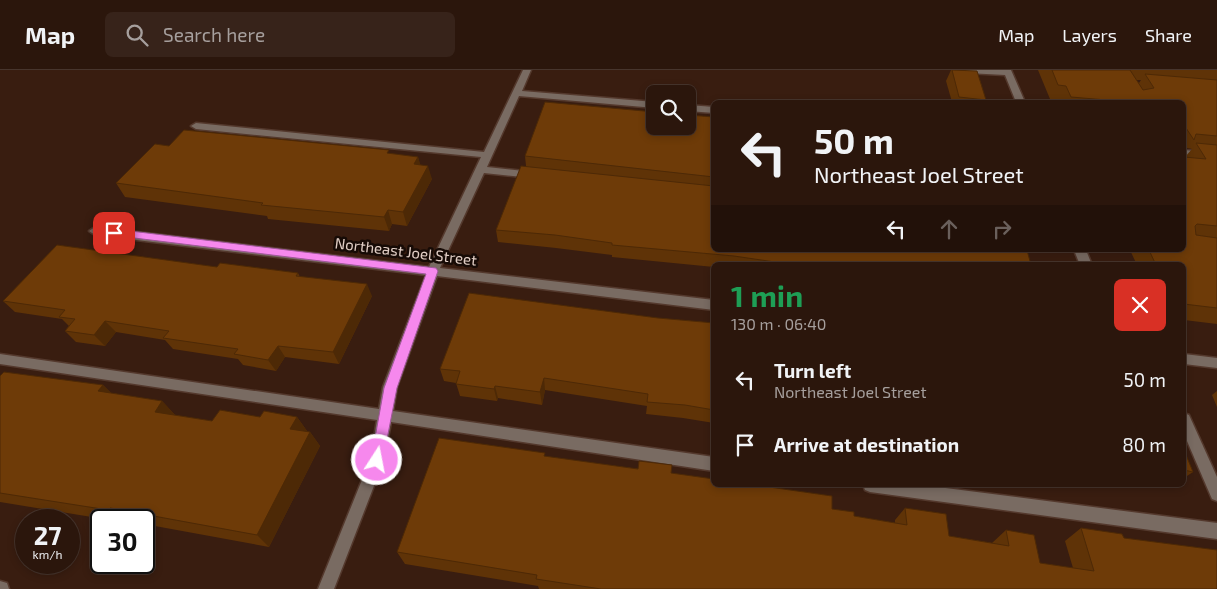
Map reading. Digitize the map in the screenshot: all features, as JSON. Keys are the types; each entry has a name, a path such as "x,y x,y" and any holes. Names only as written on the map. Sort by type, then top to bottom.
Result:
{"street":[{"path":"326,589 377,460 390,388 433,271 527,70"},
{"path":"967,70 1008,72 1019,100"},
{"path":"516,93 646,104"},
{"path":"696,109 711,110"},
{"path":"196,126 488,155"},
{"path":"1186,153 1217,156"},
{"path":"481,169 539,176"},
{"name":"Northeast Joel Street","path":"95,230 711,305"},
{"path":"0,359 711,464"},
{"path":"1186,359 1217,363"},
{"path":"1186,424 1217,494"},
{"path":"885,487 1217,531"}],"building":[{"path":"952,70 977,71 986,100 959,97"},
{"path":"1052,70 1130,70 1143,90 1154,88 1145,74 1217,80 1217,136 1196,134 1194,140 1186,128 1186,100 1106,100 1071,97 1066,86 1058,85"},
{"path":"545,102 646,111 646,135 696,135 696,116 711,117 711,177 525,156"},
{"path":"184,130 389,150 387,153 418,157 414,164 428,166 403,212 388,210 384,217 261,205 263,203 116,183 155,144 169,146"},
{"path":"1196,143 1217,145 1217,226 1197,224 1195,226 1196,235 1217,238 1217,308 1186,304 1186,262 1155,262 1150,252 1186,252 1186,157 1206,159"},
{"path":"521,166 711,186 711,252 1028,252 1030,262 775,262 734,256 612,245 612,243 555,235 496,230"},
{"path":"57,245 217,267 220,263 298,273 296,276 367,284 333,352 278,346 268,360 234,354 238,349 163,338 169,331 105,321 94,335 65,331 75,319 59,317 65,310 3,301"},
{"path":"469,293 658,318 711,323 711,409 647,402 648,394 544,378 540,392 495,386 494,389 456,384 460,371 440,369"},
{"path":"4,372 103,385 98,391 162,401 155,412 212,421 220,410 260,417 264,411 297,417 290,429 310,432 257,535 155,516 155,509 102,509 0,493 0,376"},
{"path":"439,438 545,453 544,456 638,469 639,461 672,465 671,473 711,479 711,487 769,487 832,496 832,509 854,512 854,516 907,525 905,508 946,514 949,536 1009,546 1006,530 1034,535 1040,563 1094,571 1081,528 1122,534 1124,538 1217,550 1217,589 601,589 536,579 537,575 397,552"},
{"path":"1186,455 1193,472 1186,470"}],"route":[{"path":"114,233 433,271 390,388 377,460"}]}
